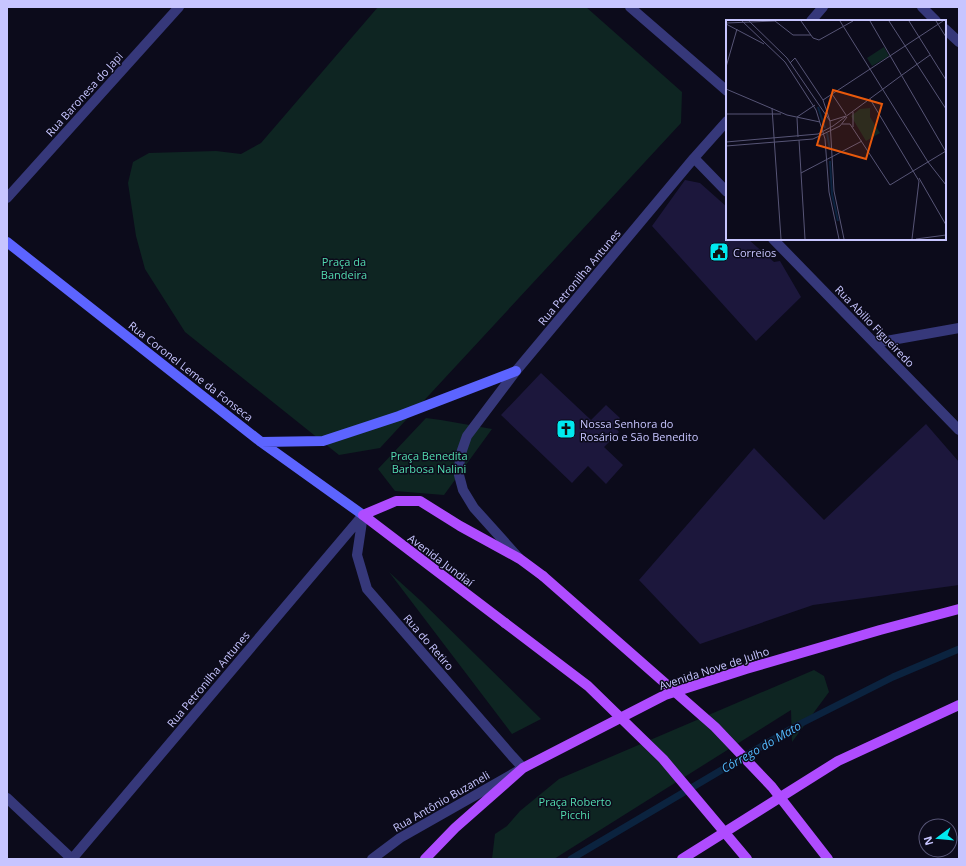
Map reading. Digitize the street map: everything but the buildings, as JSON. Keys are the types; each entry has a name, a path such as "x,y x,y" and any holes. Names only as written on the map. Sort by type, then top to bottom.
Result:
{"main road":[{"name":"Rua Coronel Leme da Fonseca","path":"7,242 261,442 363,515"},
{"path":"261,442 323,441 399,416 516,371"},
{"path":"363,515 396,501 420,501 460,526 520,558 543,576 715,727 772,787 828,859"},
{"name":"Avenida Jundiaí","path":"363,515 588,686 663,759 747,859"},
{"name":"Avenida Nove de Julho","path":"425,859 455,828 523,768 665,695 746,669 880,630 959,609"},
{"path":"682,859 838,761 959,705"}],"street":[{"name":"Rua Baronesa do Japi","path":"7,198 179,7"},
{"path":"630,7 726,90"},
{"path":"812,20 823,7"},
{"path":"922,7 935,20"},
{"path":"946,30 959,42"},
{"name":"Rua Petronilha Antunes","path":"520,558 474,508 464,490 459,475 460,456 468,436 516,371 694,158 726,122"},
{"path":"694,158 726,191"},
{"name":"Rua Abilio Figueiredo","path":"774,240 959,430"},
{"path":"875,343 959,328"},
{"name":"Rua Petronilha Antunes","path":"72,859 363,515"},
{"name":"Rua do Retiro","path":"363,515 357,555 367,588 523,768"},
{"name":"Rua Antônio Buzaneli","path":"372,859 400,838 523,768"},
{"path":"7,798 72,859"}],"green space":[{"name":"Praça da Bandeira","path":"378,7 586,7 682,92 681,123 380,448 339,455 185,332 145,269 136,236 128,183 133,162 149,153 216,151 241,154 261,143"},
{"name":"Praça Benedita Barbosa Nalini","path":"426,418 492,429 444,495 395,491 378,469"},
{"path":"389,572 421,601 541,719 512,734"},
{"name":"Praça Roberto Picchi","path":"814,670 824,676 829,692 792,742 791,710 554,859 492,859 495,834 507,826 520,811 559,779"}],"waterway":[{"name":"Córrego do Mato","path":"571,859 796,726 893,677 959,649"}],"place":[{"name":"Correios","path":"719,252"},
{"name":"Nossa Senhora do Rosário e São Benedito","path":"566,429"}]}
